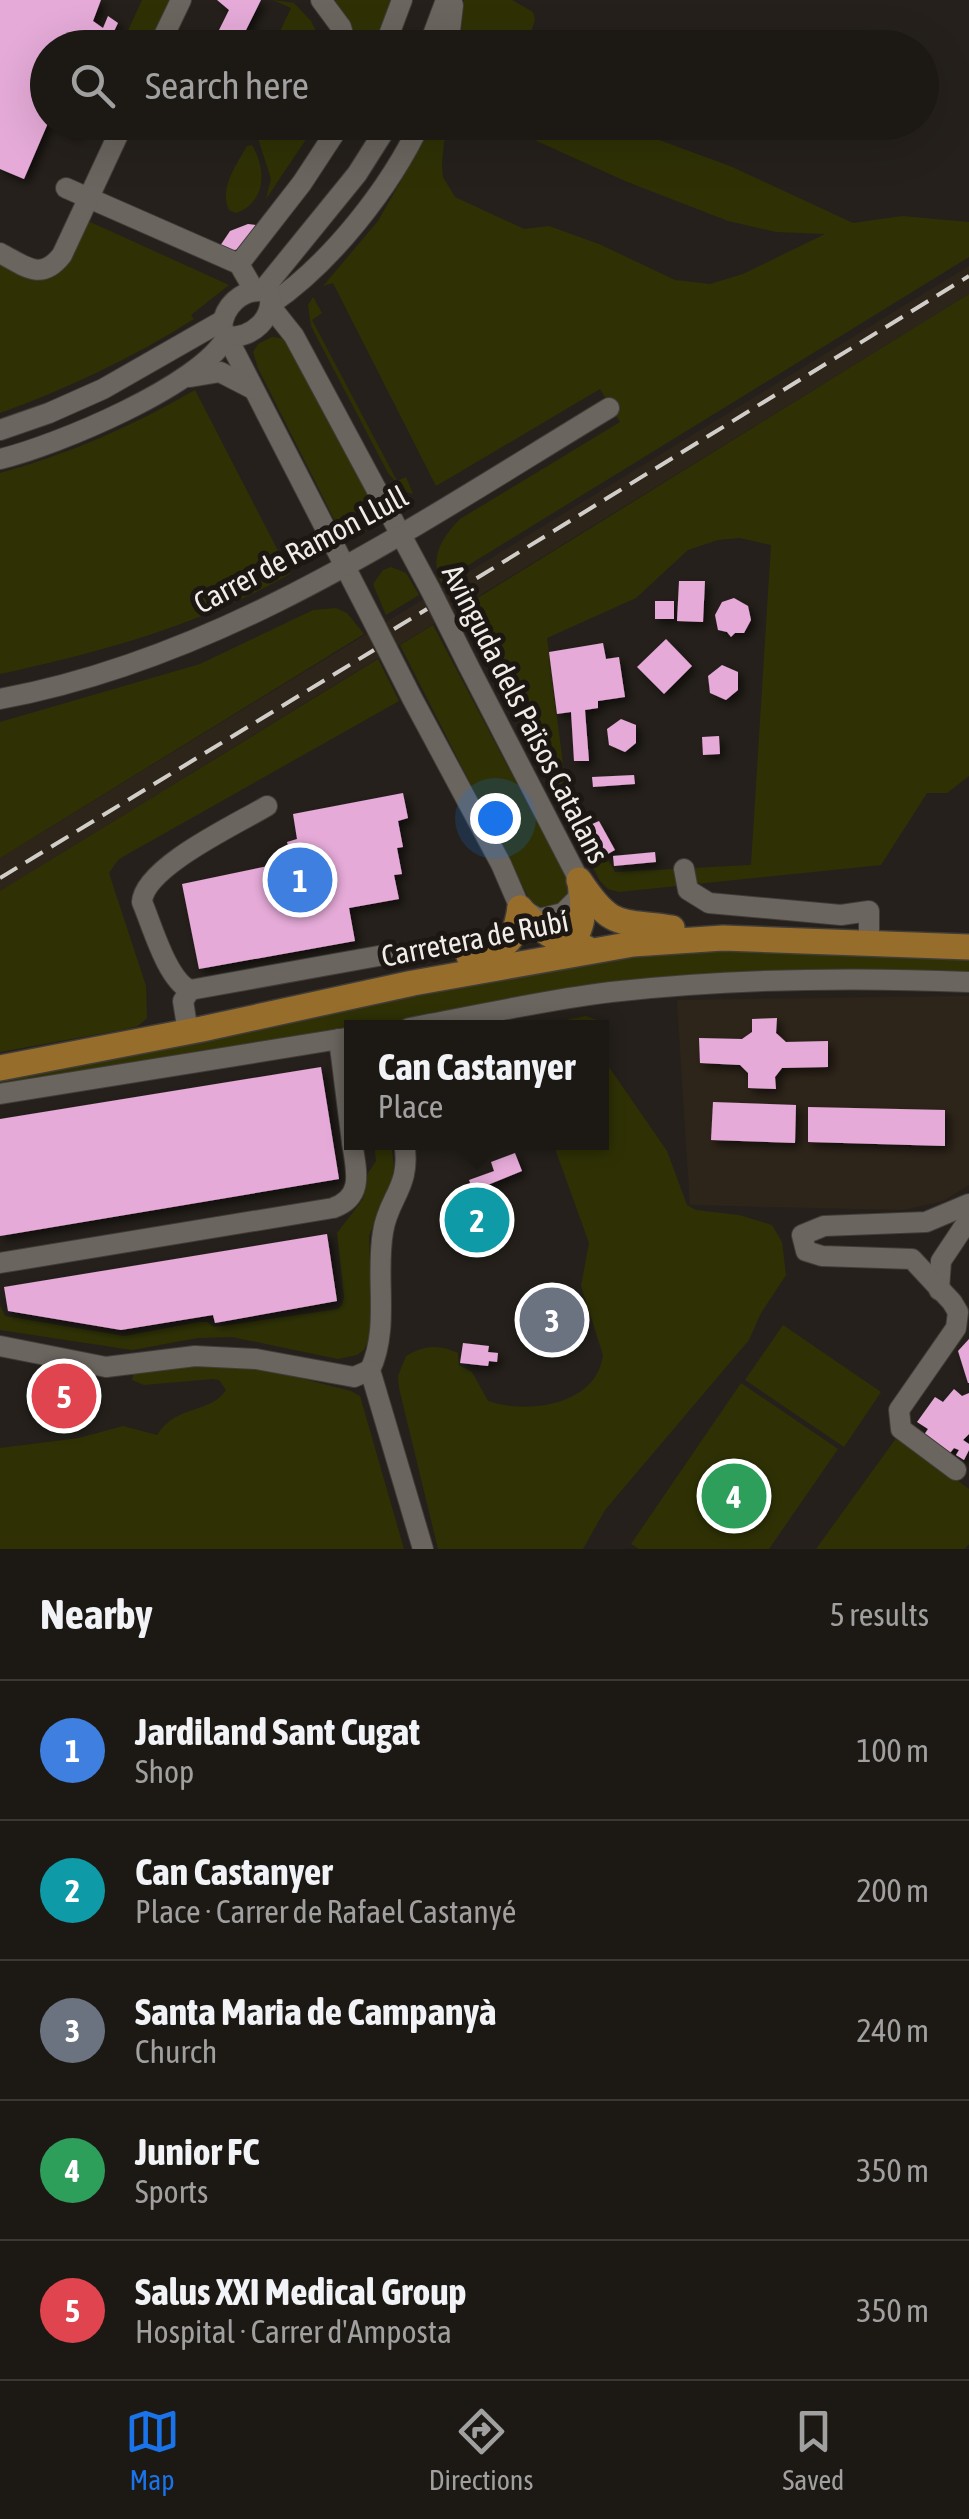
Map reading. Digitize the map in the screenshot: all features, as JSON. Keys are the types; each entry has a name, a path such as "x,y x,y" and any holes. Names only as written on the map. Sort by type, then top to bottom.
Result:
{"main road":[{"path":"579,880 607,916 625,924 666,927 700,938"},
{"path":"520,908 534,924 574,951 584,912 579,880"},
{"path":"397,986 443,964 501,948 516,931 520,908"},
{"name":"Carretera de Rubí","path":"0,1068 574,951 700,938 965,942"}],"street":[{"path":"166,30 180,0"},
{"path":"321,0 341,30"},
{"path":"391,30 402,0"},
{"path":"436,30 449,0"},
{"path":"448,30 449,0"},
{"path":"0,253 32,269 44,271 53,266 115,140"},
{"path":"66,188 239,264 330,140"},
{"path":"0,430 50,413 226,332 257,328 268,316 264,298 358,174 379,140"},
{"path":"166,388 220,350 232,302 264,298 321,262 380,191 411,140"},
{"name":"Avinguda dels Països Catalans","path":"239,264 294,336 579,880 578,898 563,913 539,919 520,908"},
{"path":"226,332 501,864 520,908"},
{"path":"0,459 60,440 166,388 210,372 230,375 255,391"},
{"name":"Carrer de Ramon Llull","path":"0,699 149,658 294,595 610,408"},
{"path":"267,806 158,871 142,892 142,902 179,986 190,990 395,953"},
{"path":"684,869 688,890 709,904 841,914 870,911 869,943"},
{"path":"458,1020 642,990 899,979 969,982"},
{"path":"188,1032 183,1001 190,990"},
{"path":"0,1094 344,1038"},
{"path":"0,1263 341,1205 349,1199 357,1182 353,1150"},
{"path":"0,1346 106,1367 195,1356 256,1359 354,1378 370,1370 378,1354 382,1235 402,1188 404,1150"},
{"path":"948,1250 912,1259 822,1256 806,1250 802,1235 824,1226 926,1222 969,1204"},
{"path":"939,1290 939,1268 969,1219"},
{"path":"912,1259 958,1312 956,1328 899,1410 899,1422 902,1429 956,1470"},
{"path":"370,1370 423,1549"}],"shaded area":[{"path":"142,0 173,0 159,30 128,30"},
{"path":"273,0 294,3 316,30 281,30 291,8"},
{"path":"335,0 391,0 380,30 350,30"},
{"path":"464,0 512,0 533,12 535,20 532,30 461,30"},
{"path":"258,140 306,140 266,199 271,179"},
{"path":"424,140 445,140 443,177 455,197 524,229 549,226 599,244 675,280 710,284 743,274 825,234 776,232 728,221 535,140 659,140 730,166 853,223 902,216 969,222 969,257 441,582 436,565 439,548 460,519 620,422 600,389 436,486 333,283 323,286 378,221"},
{"path":"252,145 260,165 261,184 253,201 236,213 229,210 226,202 227,186 247,146"},
{"path":"88,221 229,285 191,315 194,319 147,347 75,383 0,413 0,259 28,273"},
{"path":"969,266 969,294 0,891 0,858"},
{"path":"969,294 969,776 947,793 927,793 881,865 619,892 608,889 600,881 460,609","holes":["740,538 771,545 751,865 615,872 565,780 547,638 636,598 688,550"]},
{"path":"313,297 322,313 312,320 397,481 406,477 413,494 404,491 388,473 311,326 308,305"},
{"path":"272,337 281,338 292,347 373,505 374,521 366,531 351,533 336,523 258,368 253,352 258,344"},
{"path":"195,390 290,574 221,608 149,635 0,674 0,473 100,438"},
{"path":"391,567 406,573 419,595 386,615 373,584 383,570"},
{"path":"336,608 347,613 364,634 0,858 0,722 200,664 313,610"},
{"path":"433,625 566,877 569,893 564,903 545,910 527,895 400,645"},
{"path":"378,659 399,701 126,855 109,873 146,986 147,1018 127,1029 0,1052 0,891"},
{"path":"757,947 969,954 969,975 746,971 648,979 402,1020 344,1020 344,1030 0,1087 0,1079 641,952"},
{"path":"969,996 969,1185 943,1201 903,1210 690,1205 677,1000"},
{"path":"586,1016 597,1020 565,1020"},
{"path":"609,1067 667,1151 687,1205 772,1225 782,1242 786,1275 749,1340 605,1510 583,1549 438,1549 399,1388 398,1376 406,1356 432,1347 458,1353 459,1365 472,1372 488,1401 504,1405 540,1406 575,1395 598,1372 603,1355 581,1286 589,1243 556,1150 609,1150"},
{"path":"375,1150 392,1150 392,1179 369,1236 372,1332 364,1350 357,1355 338,1359 232,1337 198,1338 132,1350 0,1330 0,1305 5,1316 124,1336 199,1322 214,1327 338,1309 344,1297 337,1233 363,1199 368,1173 376,1161"},
{"path":"783,1325 881,1392 844,1447 745,1380"},
{"path":"241,1363 360,1396 404,1549 0,1549 0,1448 79,1438 123,1426 157,1435 174,1418 212,1403 226,1390 219,1380 213,1379 144,1385 132,1380 133,1374"},
{"path":"741,1383 838,1449 769,1549 639,1549 631,1544"},
{"path":"897,1437 969,1489 969,1544 965,1549 816,1549"}],"building":[{"path":"0,0 101,0 93,21 103,28 108,16 118,23 115,30 30,30 30,140 41,140 24,179 0,169"},
{"path":"217,0 261,0 246,30 219,30 229,10"},
{"path":"256,225 242,249 216,252 230,231"},
{"path":"679,581 705,581 703,622 677,621"},
{"path":"734,598 748,606 751,620 744,633 731,637 718,630 715,615 722,602"},
{"path":"655,601 674,601 674,619 655,619"},
{"path":"666,639 692,666 664,694 637,667"},
{"path":"603,643 606,659 619,657 625,697 598,701 598,708 585,710 589,761 574,761 571,712 557,714 549,652"},
{"path":"722,665 738,672 738,690 726,700 710,693 708,676"},
{"path":"621,719 636,725 636,743 625,752 609,745 607,729"},
{"path":"719,736 720,754 703,755 702,737"},
{"path":"634,775 635,784 593,787 592,777"},
{"path":"403,793 408,818 398,821 403,847 397,848 402,874 394,875 399,899 349,908 355,941 199,969 182,884 292,861 287,842 297,839 293,814"},
{"path":"599,821 615,850 606,855 590,825"},
{"path":"655,852 656,862 614,866 613,856"},
{"path":"777,1018 776,1033 786,1042 828,1041 828,1067 782,1068 775,1077 776,1089 748,1088 748,1073 740,1065 700,1063 699,1038 742,1039 752,1032 752,1019"},
{"path":"321,1067 339,1179 0,1236 0,1119"},
{"path":"713,1102 796,1105 795,1143 711,1140"},
{"path":"808,1107 945,1110 945,1146 808,1142"},
{"path":"515,1153 522,1171 473,1191 469,1180 494,1171 491,1162"},
{"path":"479,1194 485,1213 493,1210 496,1216 501,1214 504,1223 499,1225 500,1229 456,1244 448,1232 453,1230 447,1210 473,1202 471,1196"},
{"path":"327,1234 337,1301 215,1323 213,1315 121,1330 8,1311 4,1287"},
{"path":"534,1312 571,1313 570,1328 533,1327"},
{"path":"969,1339 969,1383 968,1383 958,1351"},
{"path":"463,1343 489,1346 488,1352 498,1353 497,1362 489,1361 488,1366 460,1363"},
{"path":"64,1377 78,1379 75,1391 87,1393 84,1403 30,1410 29,1399 42,1399 42,1386 54,1386 53,1381 62,1383"},
{"path":"954,1389 962,1396 969,1393 969,1434 963,1440 969,1444 969,1450 964,1460 956,1455 959,1450 954,1448 946,1458 921,1439 928,1429 917,1422 935,1397 943,1402"}],"railway":[{"path":"451,594 969,276"},
{"path":"394,629 427,609"},
{"path":"0,878 374,650"}],"place":[{"name":"Jardiland Sant Cugat","path":"300,880"},
{"name":"Can Castanyer","path":"477,1220"},
{"name":"Santa Maria de Campanyà","path":"552,1320"},
{"name":"Salus XXI Medical Group","path":"64,1396"},
{"name":"Junior FC","path":"734,1496"}]}
